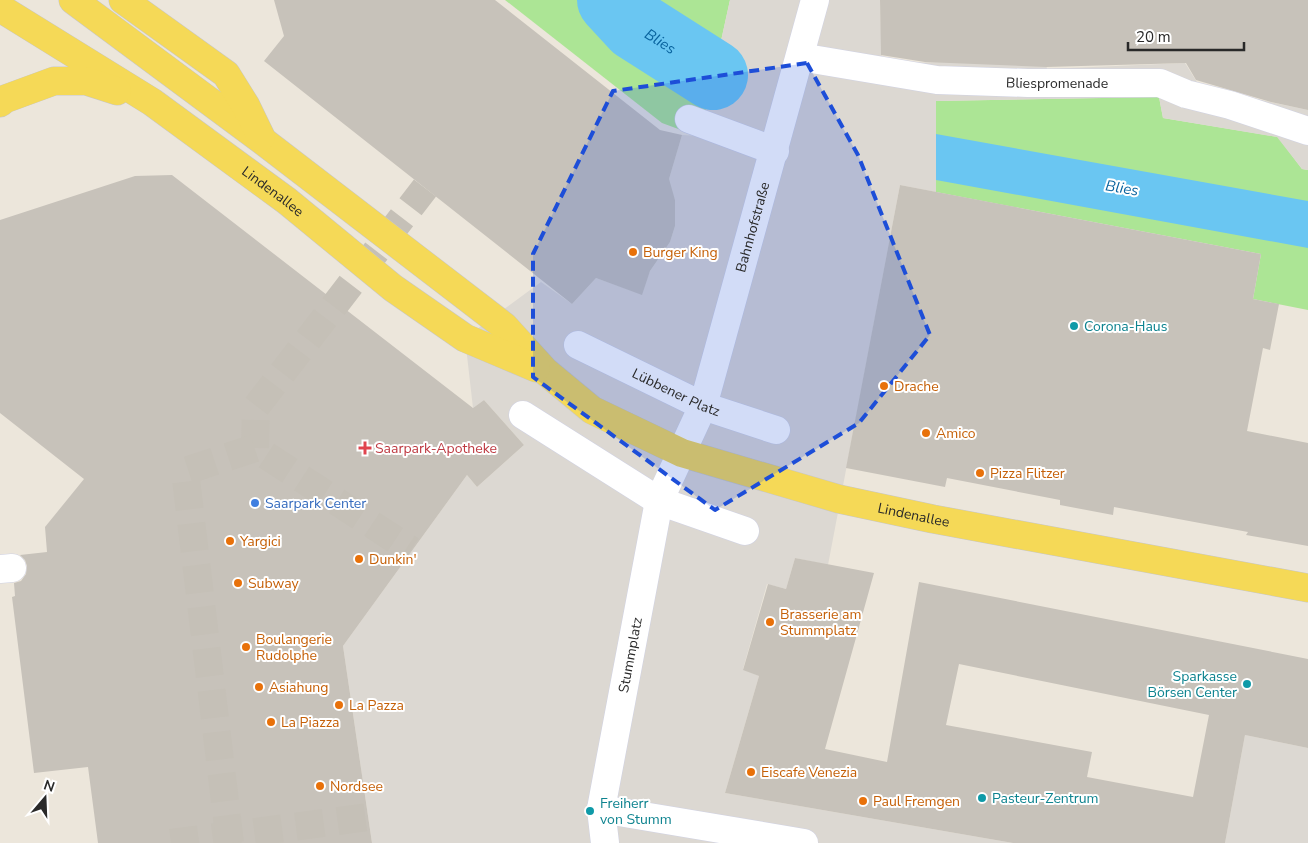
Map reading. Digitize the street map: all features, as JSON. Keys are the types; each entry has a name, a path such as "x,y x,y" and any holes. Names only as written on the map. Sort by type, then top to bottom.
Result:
{"main road":[{"name":"Lindenallee","path":"73,0 263,141 504,326 544,371 592,410 682,453 839,499 924,517 1308,588"},
{"path":"123,0 226,74 246,106 263,141"},
{"name":"Lindenallee","path":"0,8 152,102 287,201 393,288 465,338 544,371"},
{"path":"0,103 5,99 54,81 86,81 152,102"}],"street":[{"name":"Bahnhofstraße","path":"682,453 703,406 775,151 815,0"},
{"name":"Bliespromenade","path":"800,57 937,80 1028,83 1160,83 1186,94 1308,131"},
{"path":"689,118 775,151"},
{"name":"Lübbener Platz","path":"578,345 703,406 776,430"},
{"path":"523,414 660,501 745,531"},
{"name":"Stummplatz","path":"605,843 601,809 660,501 682,453"},
{"path":"601,809 804,843"}],"highlighted area":[{"path":"807,63 858,155 930,335 859,423 715,510 533,377 533,254 613,91"}],"green space":[{"path":"505,0 730,0 700,137 662,123"},
{"path":"1159,97 1163,118 1278,137 1302,169 1308,170 1308,310 1253,299 1261,254 936,192 936,101"}],"shaded area":[{"path":"730,0 880,0 882,64 937,62 1046,63 1047,69 1185,63 1200,87 1308,110 1308,170 1302,169 1277,137 1163,118 1159,97 936,101 936,192 900,185 828,565 795,558 786,589 767,584 743,669 759,676 725,793 1013,843 372,843 343,646 467,475 477,487 524,445 484,400 473,408 465,338 541,282 572,304 596,278 641,294 650,271 670,242 675,226 675,200 668,182 682,135 700,136"},
{"path":"1245,735 1308,748 1308,843 1225,843"}],"water":[{"path":"936,134 1308,201 1308,248 936,180"}],"building":[{"path":"274,0 495,0 660,130 682,135 669,179 675,200 675,226 670,242 650,271 642,295 596,278 572,304 264,61 284,36"},
{"path":"880,0 1308,0 1308,110 1271,102 1196,80 1186,63 1046,67 925,62 881,55"},
{"name":"Saarpark Center","path":"172,175 473,408 484,400 524,445 477,487 467,475 343,646 372,843 98,843 88,767 34,773 12,597 15,596 14,583 21,581 26,574 27,566 25,560 20,555 47,552 45,527 84,479 0,413 0,220 135,176"},
{"name":"Corona-Haus","path":"900,185 1261,254 1253,299 1279,304 1270,350 1263,348 1247,431 1308,443 1308,546 1246,535 1248,532 1114,507 1113,515 1060,505 1060,500 947,478 945,487 846,468"},
{"path":"795,558 874,573 825,749 887,762 919,582 1308,659 1308,748 1245,735 1225,843 1013,843 725,793 759,676 743,670 768,584 786,589","holes":["959,664 1209,715 1193,797 1087,777 1092,752 946,725"]}],"waterway":[{"name":"Blies","path":"612,0 636,26 713,75"}],"tunnel":[{"path":"255,448 256,407 425,188"},
{"path":"230,843 185,471 255,448 411,550"},
{"path":"171,843 368,817"}],"place":[{"name":"Burger King","path":"633,252"},
{"name":"Corona-Haus","path":"1074,326"},
{"name":"Drache","path":"884,386"},
{"name":"Amico","path":"926,433"},
{"name":"Saarpark-Apotheke","path":"365,448"},
{"name":"Pizza Flitzer","path":"980,473"},
{"name":"Saarpark Center","path":"255,503"},
{"name":"Yargici","path":"230,541"},
{"name":"Dunkin'","path":"359,559"},
{"name":"Subway","path":"238,583"},
{"name":"Brasserie am Stummplatz","path":"770,622"},
{"name":"Boulangerie Rudolphe","path":"246,647"},
{"name":"Sparkasse Börsen Center","path":"1247,684"},
{"name":"Asiahung","path":"259,687"},
{"name":"La Pazza","path":"339,705"},
{"name":"La Piazza","path":"271,722"},
{"name":"Eiscafe Venezia","path":"751,772"},
{"name":"Nordsee","path":"320,786"},
{"name":"Pasteur-Zentrum","path":"982,798"},
{"name":"Paul Fremgen","path":"863,801"},
{"name":"Freiherr von Stumm","path":"590,811"}]}
